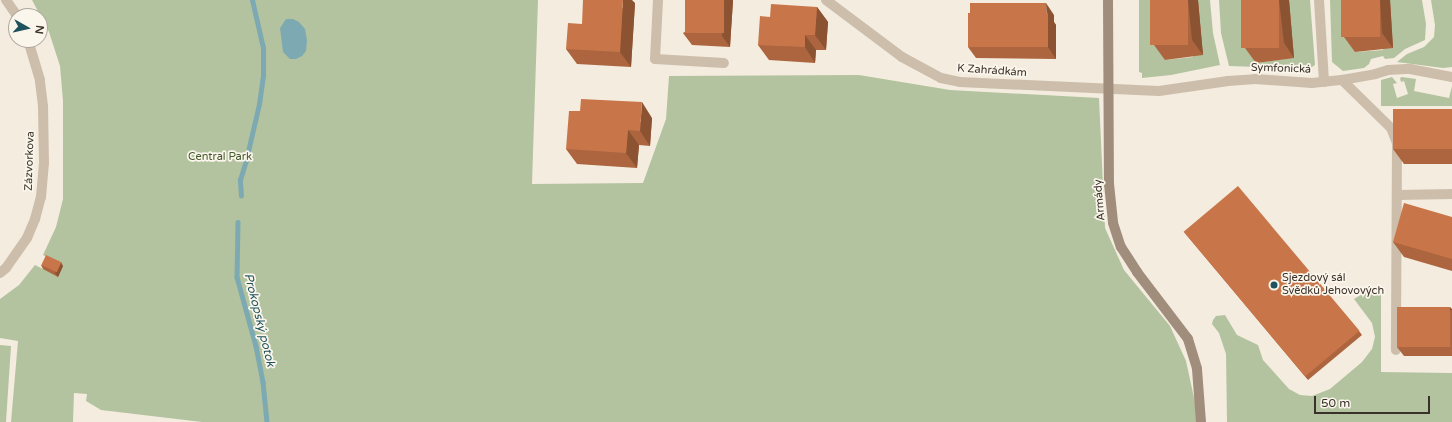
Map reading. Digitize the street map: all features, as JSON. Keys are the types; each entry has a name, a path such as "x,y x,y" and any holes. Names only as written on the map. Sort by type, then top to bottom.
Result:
{"street":[{"path":"658,0 655,59 724,63"},
{"name":"K Zahrádkám","path":"826,0 902,57 941,78 960,82 1011,86 1108,89"},
{"name":"Armády","path":"1108,0 1110,184 1113,223 1121,247 1137,272 1188,339 1197,369 1201,422"},
{"path":"1319,0 1324,82"},
{"name":"Zázvorkova","path":"0,273 6,268 27,238 35,219 41,197 44,163 43,106 40,80 30,48"},
{"name":"Symfonická","path":"1108,89 1159,91 1228,81 1255,79 1312,83 1342,80 1388,70 1410,69 1452,77"},
{"path":"1342,80 1391,128 1397,143 1398,194 1396,350"},
{"path":"1398,194 1452,194"}],"green space":[{"name":"Central Park","path":"32,0 538,0 532,184 643,183 666,119 669,76 859,75 950,90 1099,98 1105,228 1124,270 1170,326 1186,361 1196,407 1196,422 202,422 101,410 86,401 87,394 74,393 73,422 11,422 18,341 0,338 0,299 19,285 35,265 43,269 63,266 43,255 56,227 63,199 63,101 60,66 48,30 48,8 36,8"},
{"path":"1139,0 1160,0 1165,60 1193,57 1198,0 1210,0 1213,33 1220,65 1171,75 1142,78 1142,73 1139,72"},
{"path":"1219,0 1250,0 1256,63 1284,59 1289,0 1310,0 1315,65 1309,69 1229,66 1221,33"},
{"path":"1330,0 1350,0 1355,52 1383,50 1389,0 1422,0 1426,24 1425,40 1405,49 1394,58 1385,59 1383,56 1371,59 1369,64 1364,68 1343,71 1332,62"},
{"path":"1431,0 1452,0 1452,67 1443,68 1397,62 1407,54 1424,47 1434,37 1435,25"},
{"path":"1392,77 1397,83 1393,84 1397,98 1408,94 1404,81 1401,82 1400,78 1402,77 1416,79 1414,91 1449,98 1452,86 1452,106 1381,106 1381,80"},
{"path":"1381,291 1381,372 1452,373 1452,422 1227,422 1226,354 1219,333 1212,324 1216,316 1225,315 1237,335 1258,345 1263,360 1289,389 1300,395 1312,396 1330,389 1362,362 1372,349 1375,337 1372,323 1354,299 1366,292"},
{"path":"0,345 11,346 6,422 0,422"}],"water":[{"path":"286,19 293,19 299,22 305,29 307,40 306,51 302,56 296,59 290,59 283,52 280,28"}],"building":[{"path":"583,0 623,0 620,52 566,49 568,23 582,24"},
{"path":"685,0 724,0 724,33 685,33"},
{"path":"1150,0 1188,0 1188,45 1150,45"},
{"path":"1241,0 1279,0 1279,48 1241,48"},
{"path":"1341,0 1380,0 1380,37 1341,37"},
{"path":"970,3 1046,3 1046,13 1048,13 1048,47 968,47 968,13 970,13"},
{"path":"771,4 817,7 815,35 805,35 805,47 758,45 760,16 770,17"},
{"path":"581,99 642,102 640,131 628,130 626,153 566,149 569,111 580,111"},
{"path":"1393,109 1452,109 1452,149 1393,149"},
{"name":"Sjezdový sál Svědků Jehovových","path":"1238,186 1359,331 1305,376 1184,232"},
{"path":"1404,203 1452,217 1452,259 1393,242"},
{"path":"46,255 61,262 57,272 41,265"},
{"path":"1397,307 1450,307 1450,347 1397,347"}],"waterway":[{"name":"Prokopský potok","path":"241,196 240,180 259,104 263,75 263,48 252,0"},
{"name":"Prokopský potok","path":"238,222 237,277 256,346 263,382 267,422"}],"place":[{"name":"Sjezdový sál Svědků Jehovových","path":"1274,285"}]}
